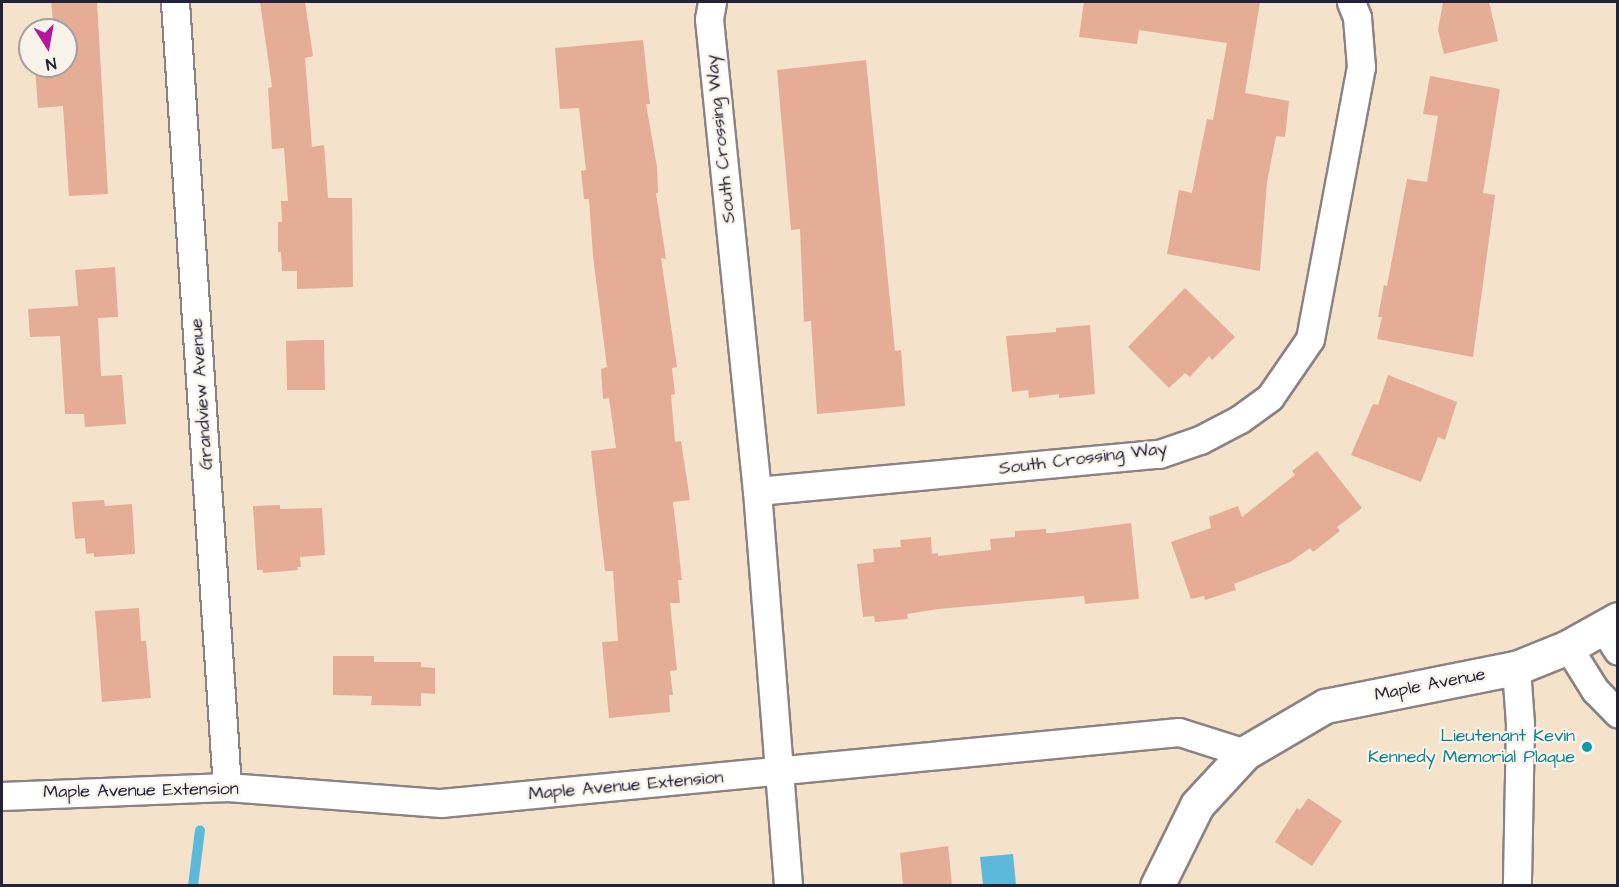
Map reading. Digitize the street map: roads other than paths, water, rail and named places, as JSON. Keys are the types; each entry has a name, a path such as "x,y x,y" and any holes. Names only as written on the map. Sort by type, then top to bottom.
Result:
{"main road":[{"name":"Maple Avenue","path":"1157,885 1197,805 1245,753 1325,706 1516,668 1568,647 1613,633"}],"street":[{"name":"Grandview Avenue","path":"175,2 227,787"},
{"name":"South Crossing Way","path":"712,2 710,19 757,491 788,885"},
{"name":"South Crossing Way","path":"757,491 1159,454 1200,440 1240,419 1270,397 1310,339 1361,67 1357,17 1351,2"},
{"path":"1568,647 1595,690 1617,714"},
{"path":"1516,668 1520,724 1517,885"},
{"name":"Maple Avenue Extension","path":"2,796 227,787 441,803 1179,732 1245,753"}],"water":[{"path":"1013,854 1016,885 983,885 980,857"}],"waterway":[{"path":"193,886 200,830"}],"place":[{"name":"Lieutenant Kevin Kennedy Memorial Plaque","path":"1587,747"}]}
